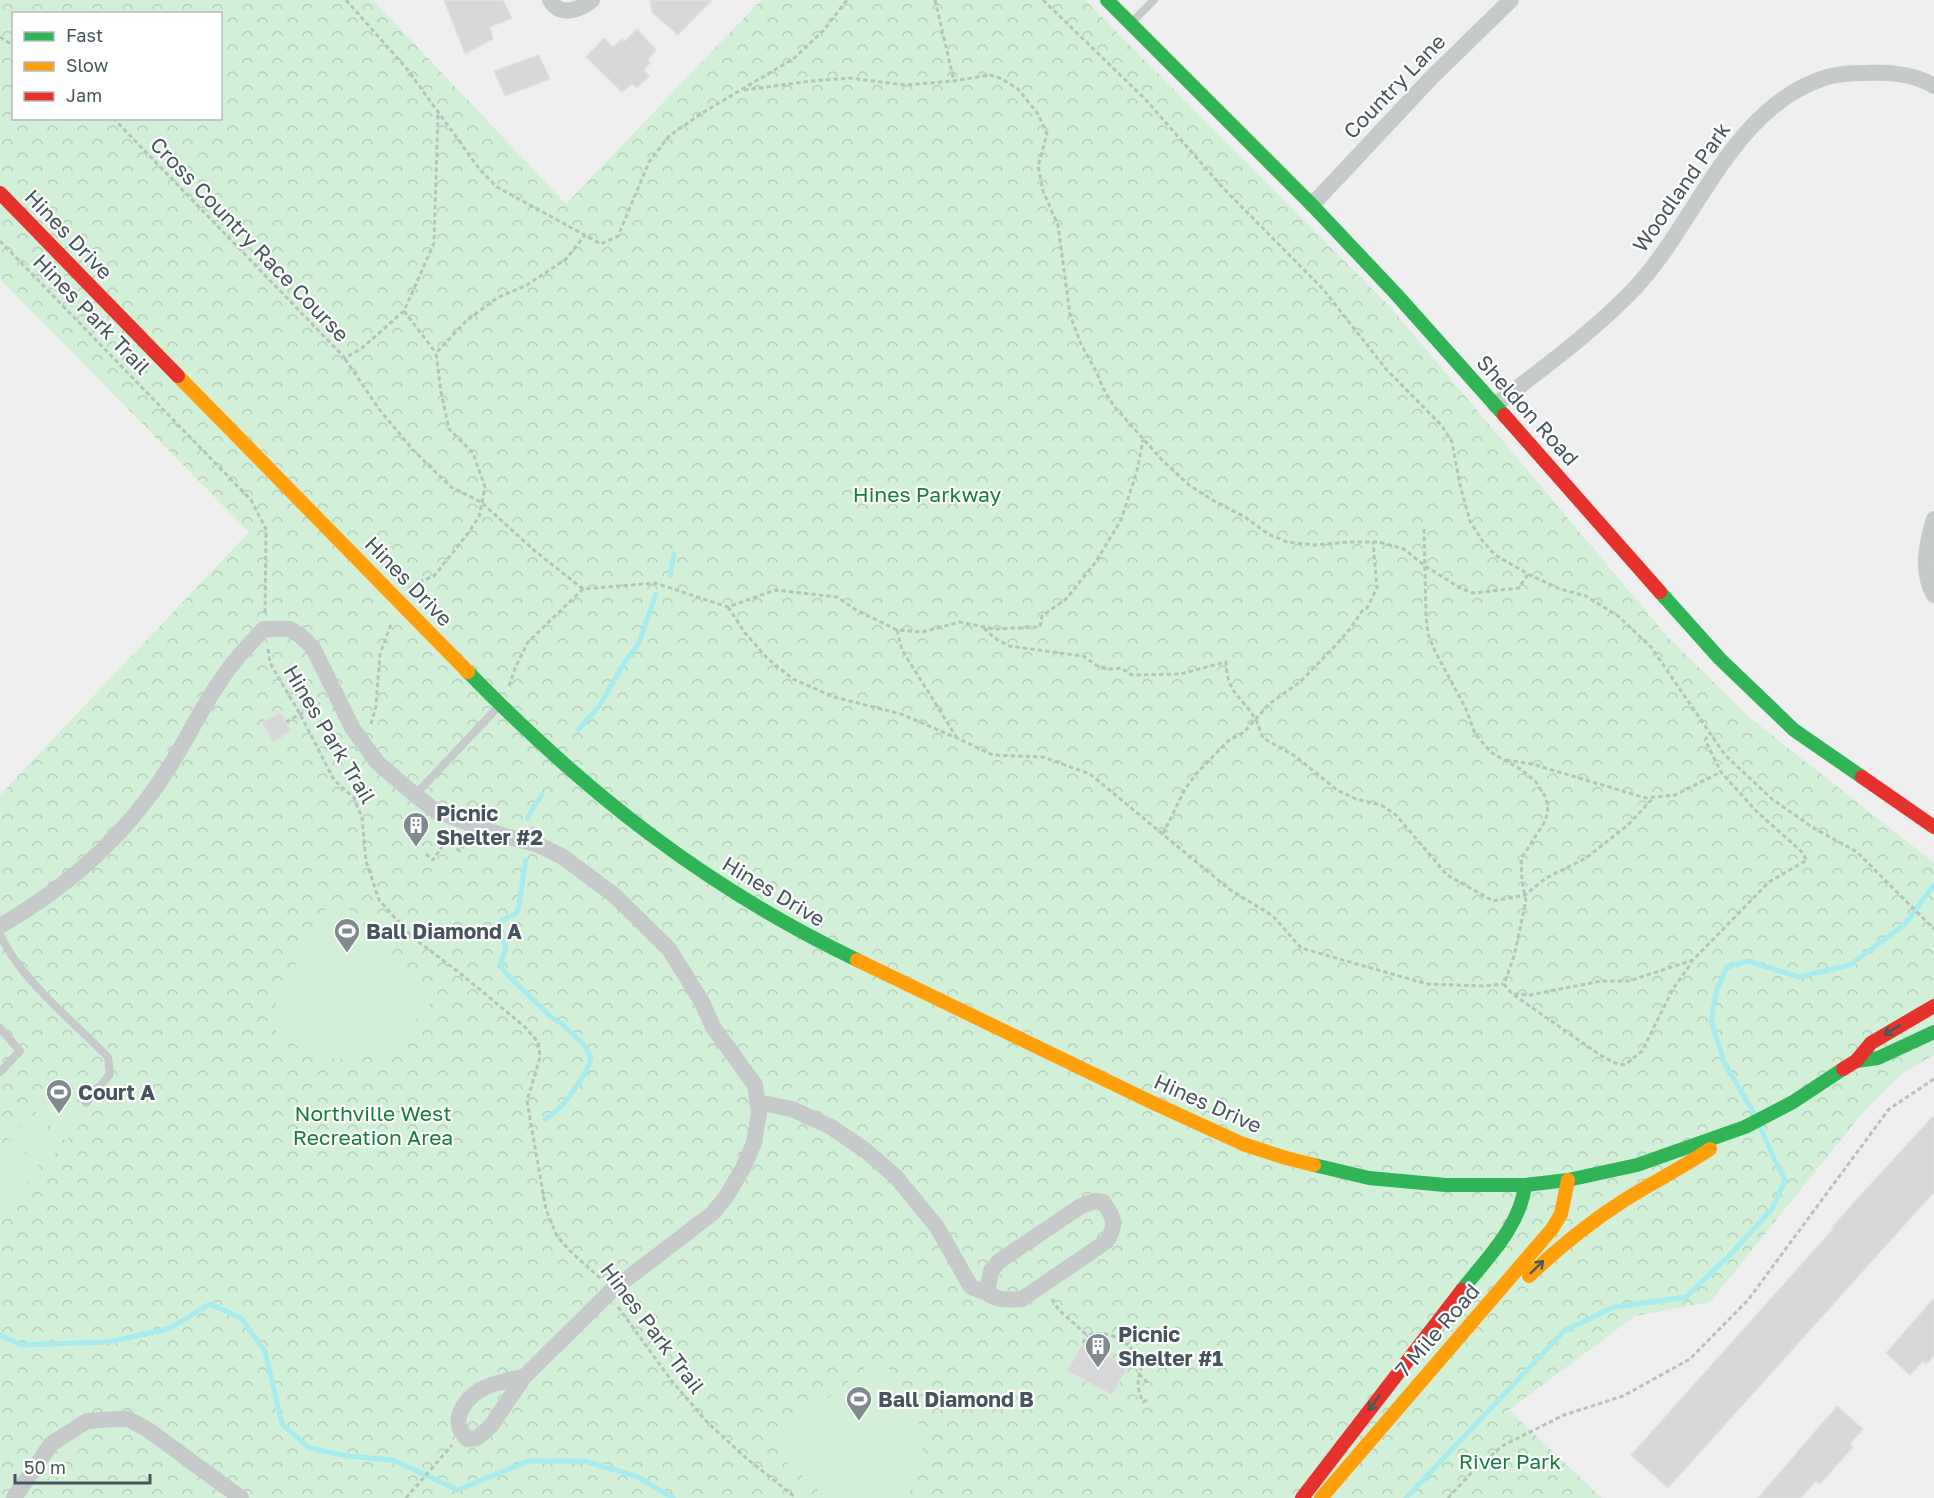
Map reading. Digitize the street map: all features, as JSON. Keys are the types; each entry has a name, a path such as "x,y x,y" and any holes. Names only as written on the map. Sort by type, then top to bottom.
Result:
{"street":[{"path":"549,0 556,8 572,11 592,0"},
{"name":"Sheldon Road","path":"1107,0 1312,205 1396,294 1720,659 1794,730 1934,827"},
{"name":"Country Lane","path":"1312,205 1431,78 1511,0"},
{"name":"Woodland Park","path":"1495,405 1589,332 1635,288 1660,258 1732,151 1753,125 1778,104 1804,87 1828,77 1848,73 1883,73 1914,77 1934,86"},
{"name":"Hines Drive","path":"0,193 500,705 559,761 624,816 680,857 750,903 807,936 1212,1131 1286,1158 1369,1178 1445,1185 1525,1185 1568,1180 1636,1165 1742,1128"},
{"path":"1934,519 1927,544 1926,558 1927,575 1934,595"},
{"path":"0,926 38,901 97,855 131,819 166,773 223,676 241,652 264,629 290,629 302,636 313,648 353,729 377,762 436,811 539,845 563,856 614,895 669,949 702,1002 713,1027 755,1086 759,1113 754,1143 726,1197 713,1213 611,1291 524,1377"},
{"path":"1434,1366 1549,1256 1584,1228 1622,1201 1700,1156 1742,1128 1793,1102 1856,1061 1871,1043 1934,1006"},
{"path":"1856,1061 1878,1058 1934,1032"},
{"path":"757,1102 792,1109 831,1127 865,1150 896,1177 915,1198 937,1227 971,1287 994,1298 1006,1301 1022,1299 1107,1241 1114,1228 1111,1213 1103,1202 1095,1201 1081,1206 998,1262 991,1271 987,1293"},
{"name":"7 Mile Road","path":"1320,1498 1552,1229 1561,1214 1568,1180"},
{"name":"7 Mile Road","path":"1302,1498 1513,1224 1523,1201 1525,1185"},
{"path":"14,1498 51,1444 87,1421 128,1419 147,1429 241,1498"}],"lane":[{"path":"1130,23 1154,0"},
{"path":"415,795 500,705"},
{"path":"0,934 9,953 33,981 108,1057 110,1074 86,1103"},
{"path":"0,1028 20,1051 0,1072"}],"path":[{"path":"346,0 407,69 480,170 497,187 601,244 618,236 649,162 669,136 702,113 793,59 824,31 847,0"},
{"path":"935,0 954,81"},
{"path":"1043,0 1146,100 1224,189 1323,289 1386,369 1442,426 1452,442 1470,521 1481,539 1495,555 1529,575 1560,589 1586,596 1618,616 1651,647 1725,755 1772,798 1812,828 1857,852 1934,929"},
{"path":"744,90 849,78 905,85 990,75 1002,79 1018,89 1038,114 1047,134 1038,166 1043,191 1058,225 1070,315 1081,344 1114,406 1162,460 1189,484 1214,501 1245,517 1268,534 1287,542 1314,545 1373,542 1404,549 1425,566 1462,589 1473,593 1520,588 1529,575"},
{"name":"Cross Country Race Course","path":"115,120 345,358 362,348 404,311 434,243 438,112"},
{"path":"436,353 466,321 497,298 527,285 566,259 585,235"},
{"name":"Hines Park Trail","path":"0,241 251,500 266,530 264,629 270,663 300,714 334,780 354,798 362,818 366,861 379,900 411,936 525,1027 538,1042 540,1057 528,1101 546,1210 557,1236 611,1291 619,1309 632,1327 671,1380 707,1422 745,1457 796,1498"},
{"path":"365,746 376,706 380,654 400,602 416,583 434,576 479,517 485,487 474,453 449,429 436,353 404,311"},
{"path":"345,358 379,409 413,450 451,487 481,502 535,551 583,589"},
{"path":"728,607 775,590 837,597 856,610 897,630 922,632 960,622 994,629 1040,627 1042,616 1065,599 1095,563 1121,520 1137,471 1143,440"},
{"path":"1424,529 1426,616 1428,633 1435,651 1466,709 1475,734 1492,753 1522,770 1536,782 1546,798 1548,812 1544,823 1521,859 1526,901 1514,956 1504,984"},
{"path":"1163,834 1185,789 1196,774 1228,741 1244,732 1269,704 1300,682 1367,608 1377,588 1373,542"},
{"path":"500,705 528,642 583,589 656,583 728,607 768,659 793,679 834,697 901,714 993,755 1043,757 1090,774 1229,889 1273,916 1300,948 1427,984 1483,986 1504,984"},
{"path":"983,627 993,637 1009,646 1083,656 1101,668 1121,668 1132,675 1180,674 1226,662 1226,679 1256,720 1263,738 1296,756 1337,789 1356,799 1381,806 1396,815 1447,874 1493,901 1525,895 1546,878 1586,858 1628,825 1654,797"},
{"path":"897,630 902,650 957,738"},
{"path":"286,722 335,694"},
{"path":"1504,984 1512,994 1600,1055 1615,1063 1625,1065 1642,1051 1673,989 1693,960 1769,882 1807,861 1801,851 1757,812 1721,772 1706,740 1710,733"},
{"path":"1503,760 1532,764 1646,798 1675,795 1721,772"},
{"path":"426,854 433,860 446,841 460,851 476,826"},
{"path":"1512,994 1530,995 1600,981 1629,981 1693,960"},
{"path":"1448,1498 1473,1471 1502,1446 1564,1415 1623,1396 1690,1359 1749,1300 1889,1109 1934,1078"},
{"path":"1042,1285 1059,1310 1087,1335 1108,1335 1121,1339 1144,1361"},
{"path":"1083,1343 1087,1335"},
{"path":"1128,1367 1137,1352"},
{"path":"1144,1361 1167,1360 1165,1372"},
{"path":"1144,1361 1137,1383 1143,1402 1147,1401"},
{"path":"1139,1374 1149,1384"},
{"path":"406,1498 440,1460"}],"green space":[{"name":"Hines Parkway","path":"0,0 373,0 566,204 761,0 1085,0 1392,309 1666,635 1749,717 1934,863 1934,1055 1901,1074 1864,1111 1710,1302 1635,1316 1509,1410 1602,1498 0,1498 0,795 249,532 0,279"},
{"name":"Ball Diamond A","path":"345,905 434,998 407,1031 390,1046 357,1058 339,1059 314,1055 285,1038 266,1023 324,910"},
{"name":"Court A","path":"53,1090 85,1120 66,1141 34,1110"},
{"path":"31,1114 63,1145 44,1165 12,1134"},
{"path":"9,1138 41,1168 21,1188 0,1168 0,1148"},
{"path":"0,1174 19,1192 0,1212"},
{"name":"Ball Diamond B","path":"878,1357 901,1382 915,1408 924,1442 916,1481 905,1498 827,1498 782,1458 780,1437"}],"building":[{"path":"444,0 503,0 512,18 490,27 493,39 465,54"},
{"path":"650,0 712,0 678,35 652,12"},
{"path":"637,29 656,50 648,59 650,63 644,70 649,76 637,88 632,84 622,92 586,57 604,38 613,47 622,39 625,41"},
{"path":"539,55 550,79 505,96 494,71"},
{"path":"280,712 291,731 273,742 262,723"},
{"path":"1934,1115 1934,1192 1668,1488 1631,1455"},
{"path":"1934,1298 1934,1356 1926,1364 1923,1361 1910,1375 1886,1353"},
{"name":"Picnic Shelter #1","path":"1083,1343 1128,1367 1112,1395 1067,1371"},
{"path":"1837,1406 1863,1429 1850,1444 1853,1447 1820,1484 1816,1481 1801,1498 1758,1498"}],"waterway":[{"path":"670,575 674,554"},
{"path":"578,730 600,705 639,643 656,594"},
{"path":"528,818 542,794"},
{"path":"526,860 518,910 501,921 500,927 506,949 501,966 550,1016 585,1046 591,1058 572,1092 559,1108 545,1119"},
{"path":"1755,1115 1724,1062 1711,1020 1717,989 1727,967 1748,961 1799,977 1850,965 1904,925 1934,885"},
{"path":"1406,1498 1564,1331 1614,1307 1686,1297 1730,1255 1772,1209 1785,1180 1760,1126"},
{"path":"0,1335 21,1345 108,1342 168,1329 210,1304 241,1318 265,1351 282,1424 309,1448 348,1456 393,1460 458,1490 528,1461 584,1461 636,1476 673,1498"}],"traffic: fast":[{"path":"1107,0 1312,205 1396,294 1504,415"},
{"path":"1660,592 1720,659 1794,730 1862,777"},
{"path":"468,672 557,758 650,834 698,869 749,901 801,932 857,960"},
{"path":"1856,1061 1878,1058 1934,1032"},
{"path":"1314,1165 1369,1178 1445,1185 1525,1185 1568,1180 1637,1165 1745,1127 1793,1102 1843,1069"},
{"path":"1462,1290 1492,1254 1517,1215 1525,1185"}],"traffic: slow":[{"path":"178,376 468,672"},
{"path":"857,960 1243,1144 1314,1165"},
{"path":"1529,1276 1574,1236 1610,1209 1710,1149"},
{"path":"1321,1498 1552,1229 1561,1214 1568,1180"}],"traffic: jam":[{"path":"0,193 178,376"},
{"path":"1504,415 1660,592"},
{"path":"1862,777 1934,827"},
{"path":"1843,1069 1856,1061 1871,1043 1934,1006"},
{"path":"1302,1498 1462,1290"}],"place":[{"name":"Picnic Shelter #2","path":"416,848"},
{"name":"Ball Diamond A","path":"347,954"},
{"name":"Court A","path":"59,1115"},
{"name":"Picnic Shelter #1","path":"1098,1369"},
{"name":"Ball Diamond B","path":"859,1422"}],"park label":[{"name":"Northville West Recreation Area","path":"373,1125"},
{"name":"River Park","path":"1510,1461"}]}
